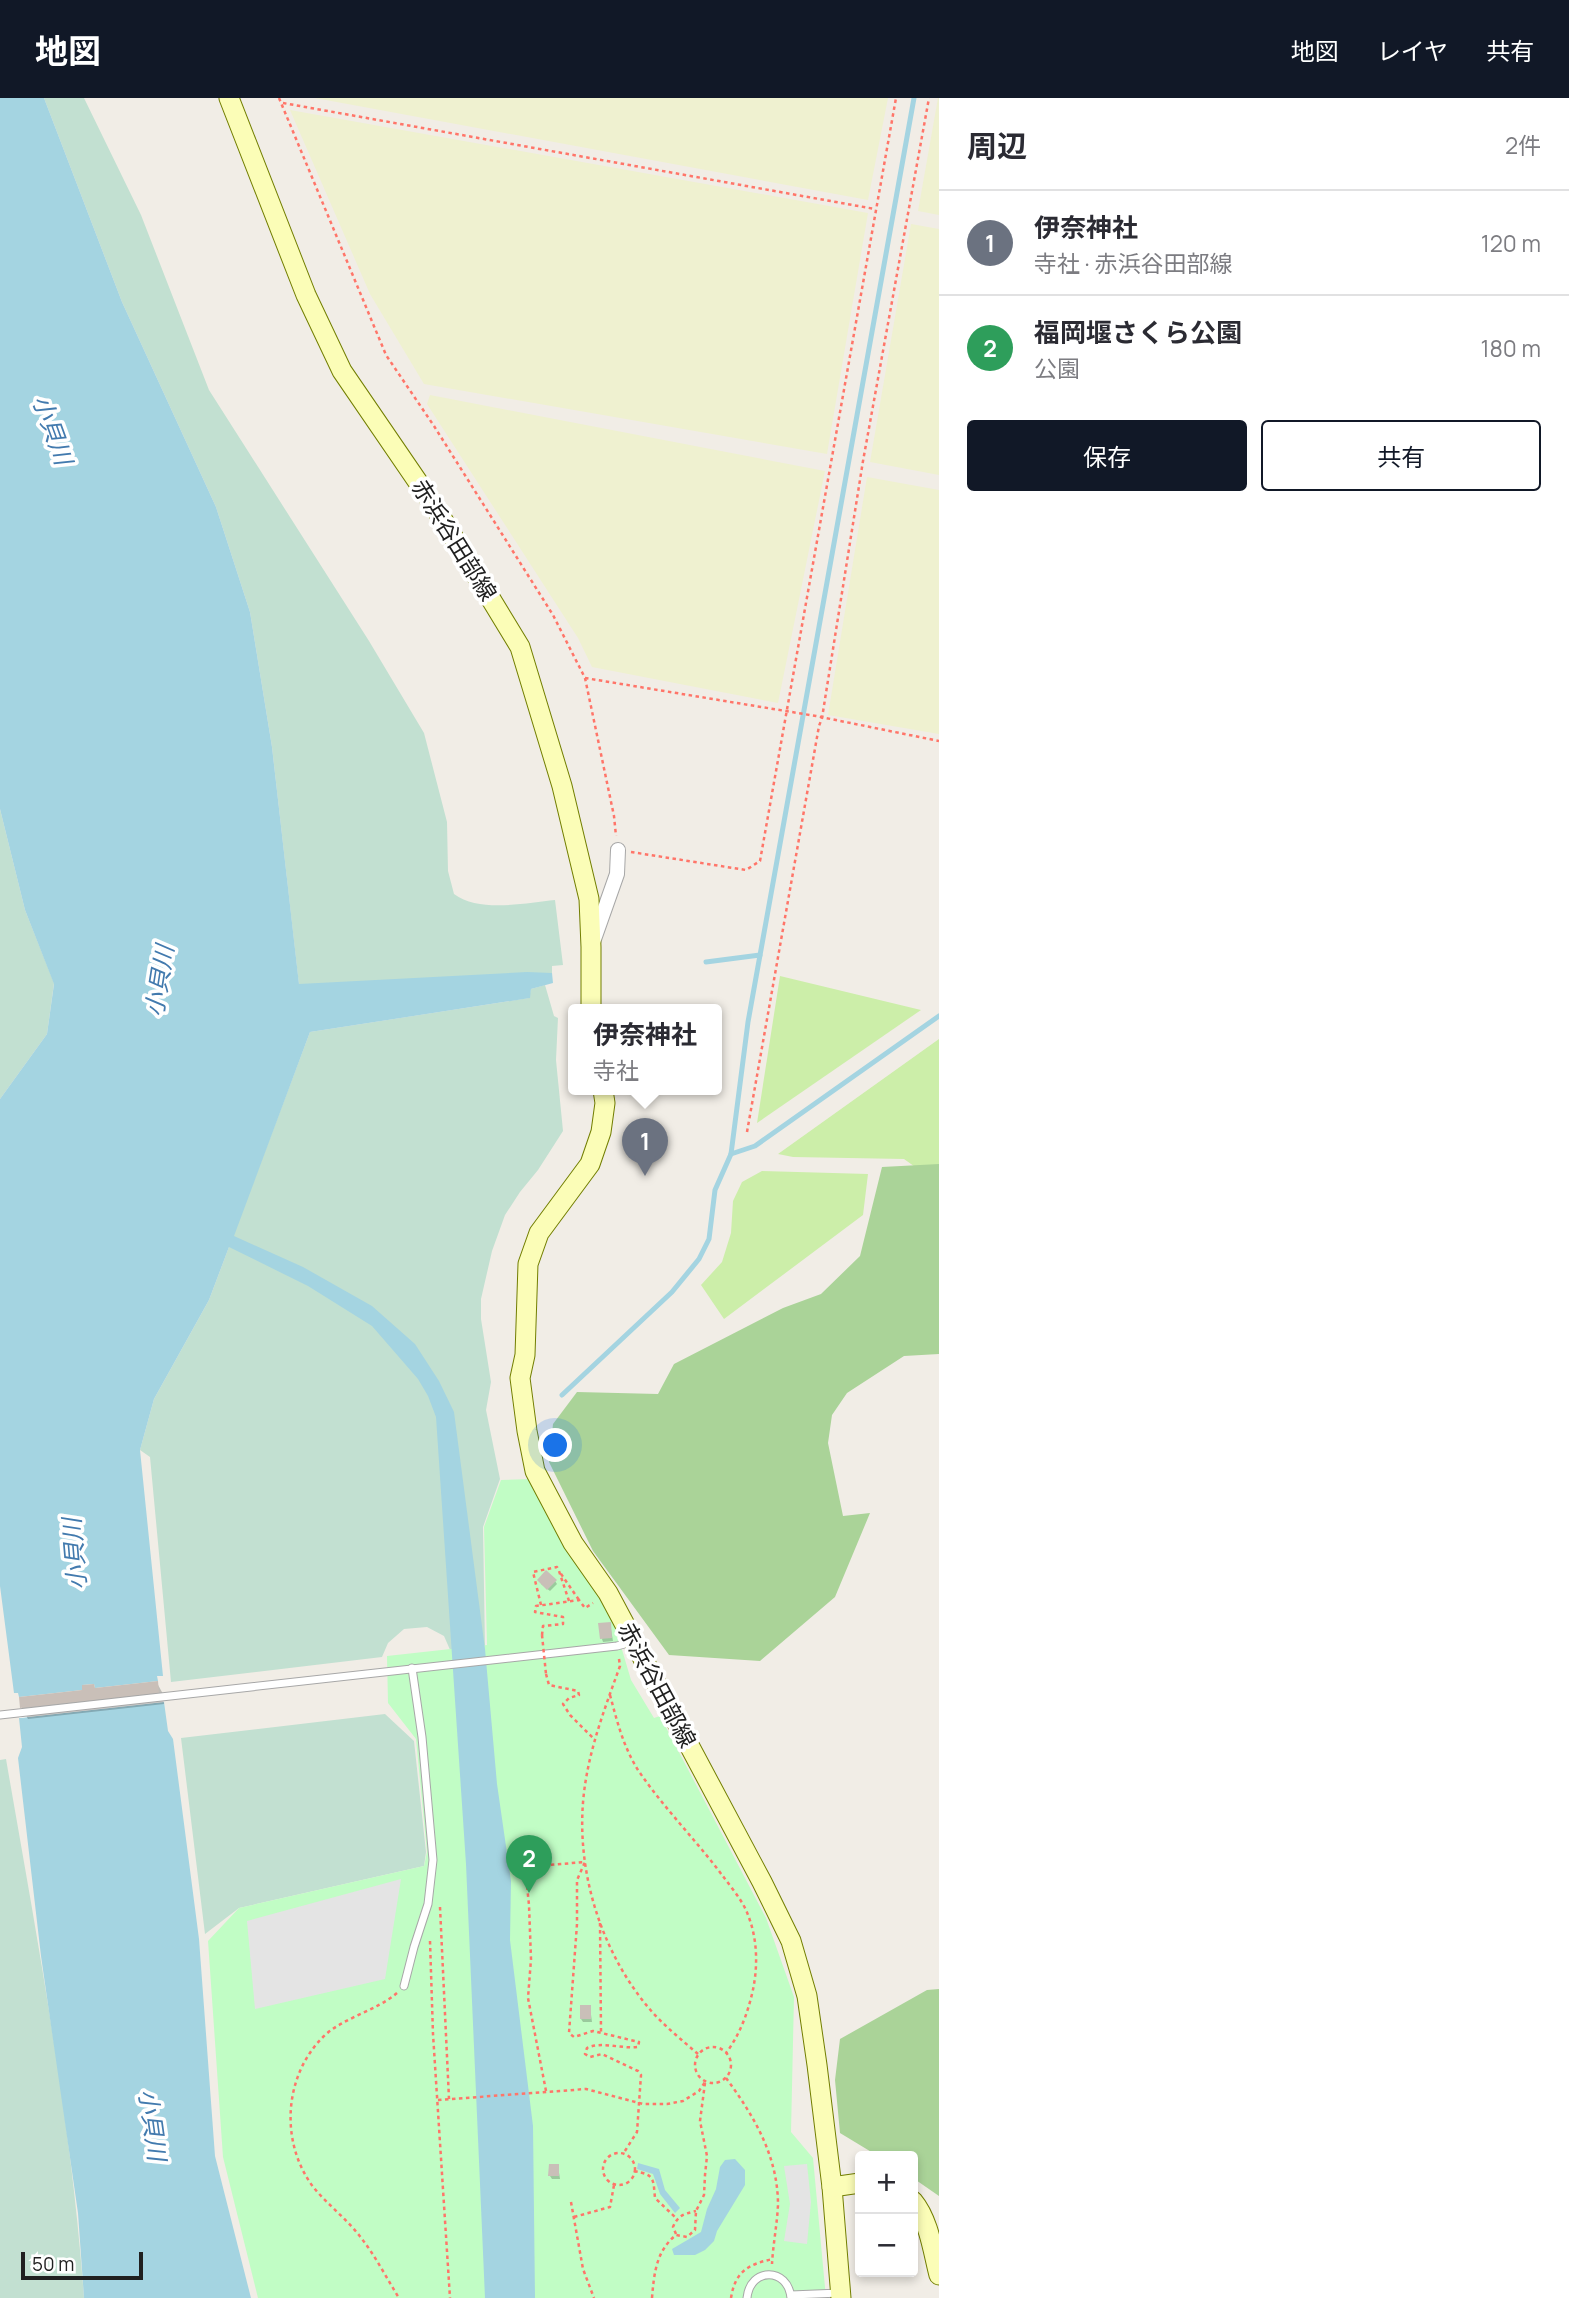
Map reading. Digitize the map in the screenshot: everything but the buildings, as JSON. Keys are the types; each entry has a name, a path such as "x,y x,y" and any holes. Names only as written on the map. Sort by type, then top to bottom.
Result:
{"main road":[{"name":"赤浜谷田部線","path":"229,98 306,295 342,371 435,506 520,647 562,786 589,899 591,1004"},
{"name":"赤浜谷田部線","path":"604,1095 601,1132 590,1164 538,1233 528,1264 525,1355 520,1378 527,1431 535,1471 573,1543 608,1593 626,1644 762,1882 791,1941 807,1996 832,2186 841,2295"},
{"path":"832,2186 855,2184"},
{"path":"918,2207 939,2276"}],"street":[{"path":"591,947 617,874 618,850"}],"lane":[{"path":"0,1715 626,1644"},
{"path":"404,1986 428,1904 433,1860 422,1737 412,1668"},
{"path":"747,2298 752,2283 764,2275 772,2275 785,2281 791,2296 841,2295"}],"path":[{"path":"279,98 386,355 435,426 553,615 585,678 614,816 618,850 746,870 760,860 790,712 896,98"},
{"path":"747,1132 929,98"},
{"path":"281,103 876,209"},
{"path":"585,678 816,716 939,740"},
{"path":"541,1605 533,1572 557,1567 585,1608 608,1593"},
{"path":"559,1571 569,1602"},
{"path":"579,1600 536,1606 535,1612 563,1617 563,1624 543,1626 546,1674 549,1685 578,1691 579,1696 563,1704 595,1740"},
{"path":"626,1644 595,1740 585,1786 582,1839 585,1862 600,1919 624,1973 653,2013 698,2054"},
{"path":"610,1695 622,1740 637,1768 712,1861 748,1914 757,1948 755,1983 748,2009 734,2042 726,2053"},
{"path":"585,1862 578,1880 569,2034 574,2037 593,2031 639,2042 638,2047 631,2048 594,2045 587,2048 585,2054 590,2057 602,2053 638,2071 641,2085 637,2132 623,2154"},
{"path":"546,2091 528,1998 530,1945 525,1867 585,1862"},
{"path":"440,1898 449,2099"},
{"path":"428,1904 433,2034 450,2298"},
{"path":"600,1919 601,2032"},
{"path":"399,2298 363,2239 305,2175 291,2137 290,2112 298,2074 308,2055 324,2035 385,2002 404,1986"},
{"path":"711,2047 718,2047 726,2053 731,2062 726,2078 718,2083 705,2082 696,2074 694,2068 698,2054 711,2047"},
{"path":"726,2078 757,2123 774,2173 778,2206 772,2275"},
{"path":"438,2100 586,2089 639,2103 667,2104 684,2101 699,2091 705,2082"},
{"path":"676,2235 687,2237 695,2230 696,2211 704,2195 707,2156 700,2121 705,2082"},
{"path":"614,2154 623,2154 631,2158 634,2171 629,2180 614,2183 607,2179 604,2173 605,2162 614,2154"},
{"path":"634,2171 653,2178 655,2198 676,2218"},
{"path":"574,2217 610,2207 614,2183"},
{"path":"571,2202 583,2269 594,2298"},
{"path":"676,2235 673,2227 676,2218 696,2211"},
{"path":"652,2298 655,2269 660,2254 676,2235"}],"green space":[{"path":"44,98 84,98 141,215 209,390 369,641 424,733 447,822 448,871 454,894 465,900 489,905 555,900 563,965 552,966 552,973 299,985 272,747 250,612 216,507 122,302"},
{"path":"315,98 888,98 868,200"},
{"path":"939,98 939,215 918,211"},
{"path":"290,110 868,213 827,454 424,384 370,294"},
{"path":"911,224 939,229 939,475 870,462"},
{"path":"430,395 825,471 778,703 592,667 578,638 427,404"},
{"path":"867,477 939,490 939,734 828,715"},
{"path":"0,809 25,910 54,983 47,1034 0,1099"},
{"path":"780,976 921,1010 757,1123"},
{"path":"545,985 554,1016 558,1018 556,1060 563,1131 505,1215 492,1251 481,1299 481,1319 491,1382 486,1410 500,1479 483,1527 485,1649 451,1652 444,1636 427,1627 404,1629 388,1643 382,1657 171,1682 150,1457 140,1450 154,1399 209,1300 310,1032 529,998 531,989"},
{"path":"939,1039 939,1184 904,1159 793,1157 778,1154"},
{"path":"939,1164 939,1354 904,1356 847,1393 832,1415 828,1443 843,1516 870,1513 835,1597 760,1661 669,1655 593,1551 549,1462 553,1424 577,1392 658,1394 674,1364 783,1308 821,1294 860,1256 882,1167"},
{"path":"762,1171 868,1174 863,1215 724,1319 701,1285 722,1262 731,1233 733,1201 742,1182"},
{"path":"532,1479 615,1626 631,1680 654,1718 660,1716 766,1918 794,1997 791,2132 813,2158 826,2298 258,2298 223,2157 208,1941 239,1908 424,1866 427,1852 416,1739 388,1703 387,1656 487,1645 484,1527 501,1480"},
{"path":"385,1714 414,1741 426,1852 424,1866 239,1908 205,1934 181,1738"},
{"path":"6,1759 62,2095 84,2298 0,2298 0,1760"},
{"path":"939,1989 939,2196 918,2181 918,2151 870,2151 840,2133 835,2080 840,2039 927,1990"}],"shaded area":[{"path":"401,1879 385,1979 255,2009 247,1921"},
{"path":"807,2164 811,2202 807,2244 784,2241 790,2204 784,2166"}],"water":[{"name":"小貝川","path":"0,98 44,98 122,302 216,507 250,612 272,747 299,984 552,973 553,983 531,989 530,998 310,1032 234,1236 303,1267 372,1306 415,1344 439,1381 454,1412 485,1649 497,1784 511,1881 510,1940 533,2126 535,2298 485,2298 466,1864 436,1417 418,1379 372,1326 308,1286 229,1247 209,1300 154,1399 140,1450 163,1676 157,1676 158,1681 95,1688 94,1684 82,1685 82,1690 19,1697 18,1693 14,1693 0,1586 0,1099 47,1034 54,984 25,910 0,809"},
{"name":"小貝川","path":"164,1702 168,1731 173,1739 199,1939 215,2156 251,2298 84,2298 78,2213 41,1956 18,1758 22,1747 19,1718"},
{"path":"735,2159 745,2170 745,2185 717,2231 714,2241 695,2255 674,2255 672,2249 701,2232 716,2189 720,2167 725,2160"},
{"path":"638,2163 659,2169 665,2190 680,2208 675,2213 660,2194 653,2174 637,2169"}],"pier":[{"path":"163,1693 164,1702 19,1718 17,1709"}],"waterway":[{"path":"562,1395 672,1292 699,1259 709,1239 715,1190 731,1154 748,1022 914,98"},
{"path":"706,962 760,955"},
{"path":"731,1154 755,1146 939,1016"}],"place":[{"name":"伊奈神社","path":"645,1176"},
{"name":"福岡堰さくら公園","path":"529,1893"}]}
